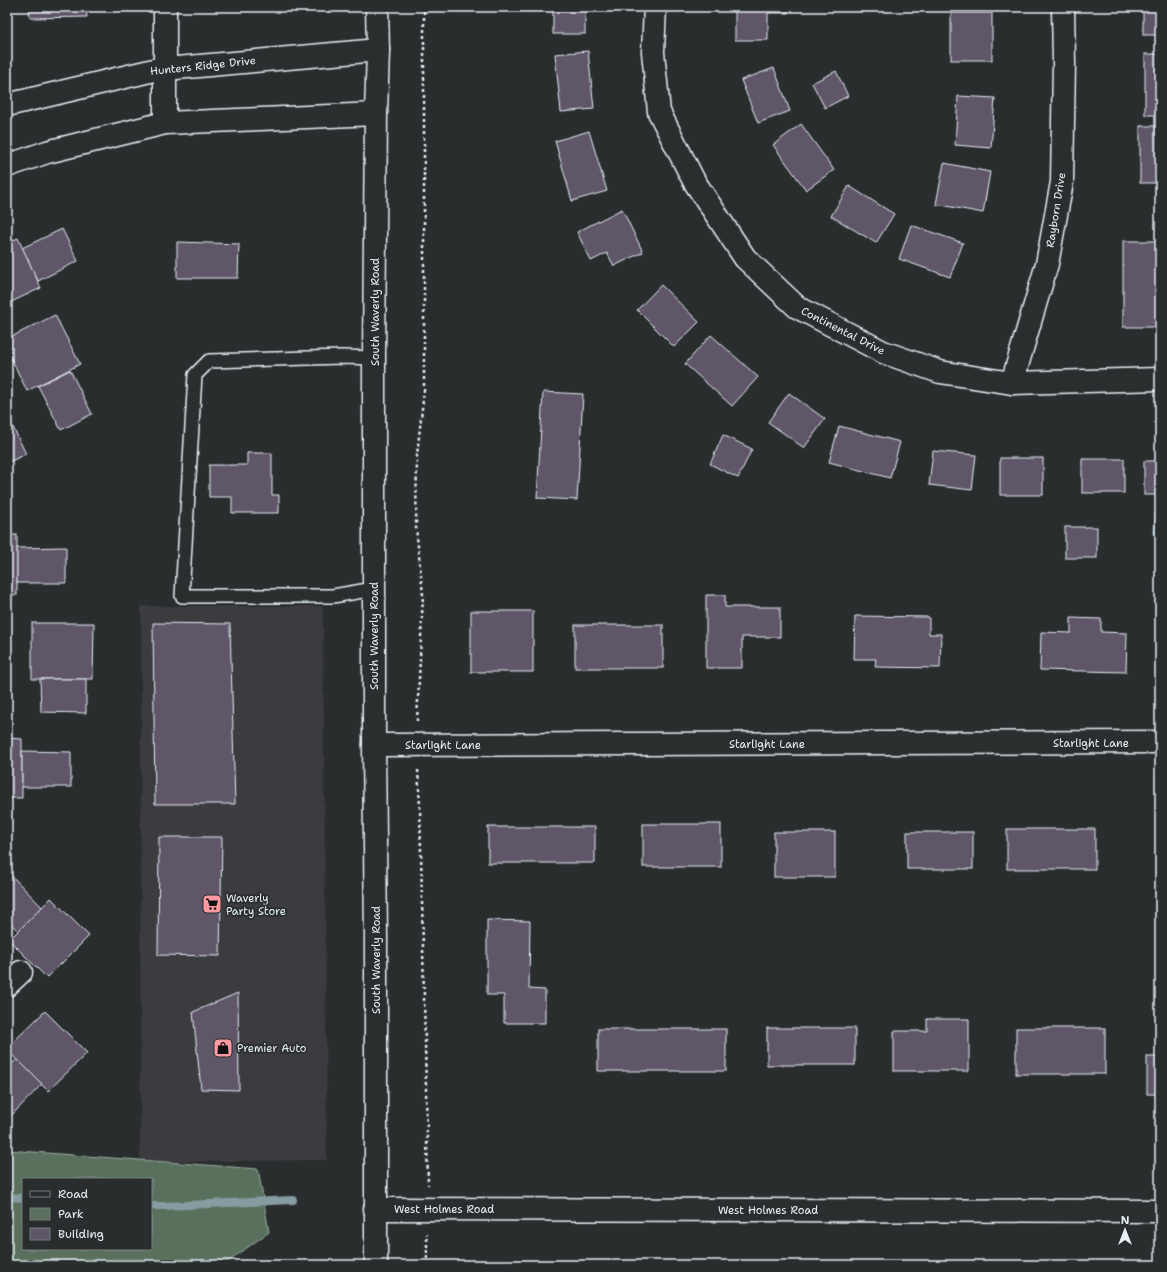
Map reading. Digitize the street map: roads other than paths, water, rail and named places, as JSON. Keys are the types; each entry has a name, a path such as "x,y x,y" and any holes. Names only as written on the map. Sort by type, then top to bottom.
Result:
{"street":[{"path":"165,7 165,123"},
{"name":"South Waverly Road","path":"376,1265 374,358 378,50 377,7"},
{"name":"Continental Drive","path":"655,7 653,52 660,112 694,181 745,258 797,307 882,352 940,372 1012,383 1160,379"},
{"name":"Rayborn Drive","path":"1012,383 1047,264 1062,182 1064,63 1063,7"},
{"name":"Hunters Ridge Drive","path":"7,105 164,69 378,50"},
{"path":"7,166 47,152 165,123 376,114"},
{"name":"Starlight Lane","path":"374,745 1160,742"},
{"name":"West Holmes Road","path":"375,1208 1160,1211"}],"lane":[{"path":"374,358 342,357 209,361 195,376 182,596 333,596 374,589"}],"water":[{"path":"1155,513 1160,514 1160,534 1154,534"}],"waterway":[{"path":"7,1197 22,1198"},
{"path":"152,1206 293,1200"}],"place":[{"name":"Waverly Party Store","path":"212,904"},
{"name":"Premier Auto","path":"223,1048"}]}
